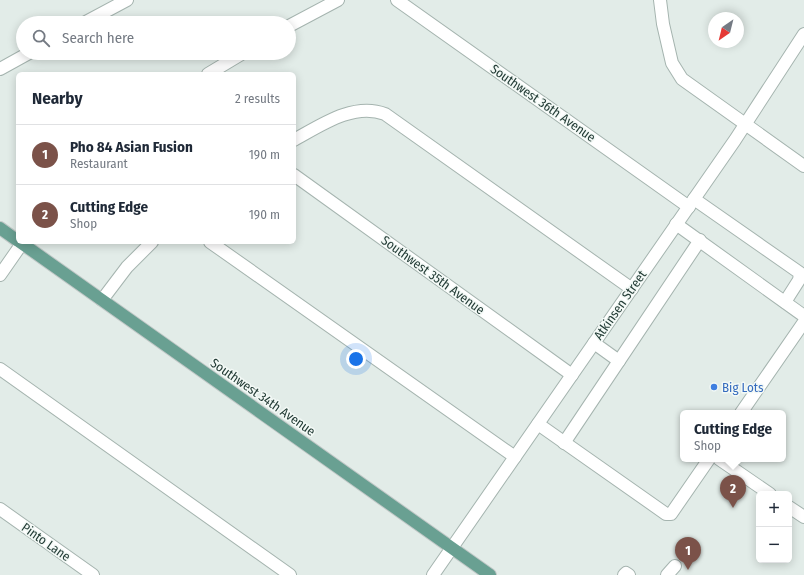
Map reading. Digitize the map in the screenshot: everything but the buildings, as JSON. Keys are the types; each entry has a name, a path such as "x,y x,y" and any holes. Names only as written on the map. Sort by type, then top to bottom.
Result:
{"main road":[{"name":"Southwest 34th Avenue","path":"0,228 16,239"},
{"name":"Southwest 34th Avenue","path":"24,244 490,575"}],"street":[{"path":"97,16 127,0"},
{"path":"296,22 338,0"},
{"name":"Southwest 36th Avenue","path":"397,0 691,203 800,272 800,280 785,302"},
{"path":"656,0 672,63 682,79 804,166"},
{"name":"Atkinsen Street","path":"433,575 802,41"},
{"path":"0,69 16,60"},
{"path":"211,72 231,60"},
{"path":"296,139 334,118 359,111 374,110 385,114 632,289"},
{"name":"Southwest 35th Avenue","path":"296,176 572,375"},
{"path":"676,224 804,316"},
{"path":"564,443 700,240"},
{"path":"0,275 20,244"},
{"path":"102,300 128,267 150,244"},
{"path":"213,244 515,456"},
{"path":"743,410 804,322"},
{"path":"594,343 619,361"},
{"path":"0,369 290,575"},
{"path":"538,424 666,514 671,514 707,462"},
{"path":"723,462 766,491"},
{"name":"Pinto Lane","path":"0,509 93,575"},
{"path":"792,509 804,517"},
{"path":"667,575 676,566"},
{"path":"624,575 626,573 629,575"}],"place":[{"name":"Big Lots","path":"714,387"},
{"name":"Cutting Edge","path":"733,508"},
{"name":"Pho 84 Asian Fusion","path":"688,570"}]}
